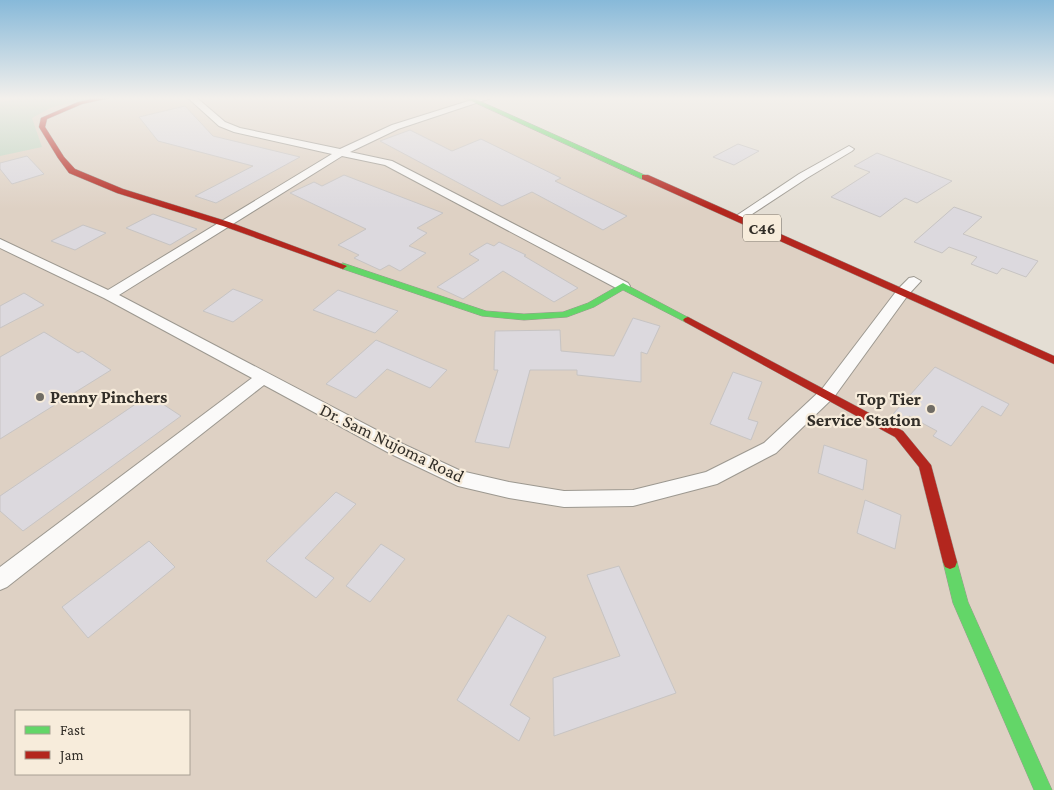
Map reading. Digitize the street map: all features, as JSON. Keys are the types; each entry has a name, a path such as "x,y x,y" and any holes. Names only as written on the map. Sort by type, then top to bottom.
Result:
{"street":[{"path":"47,135 61,158 72,171 120,192 226,224 434,298 485,314 524,317 564,315 591,305 623,286"},
{"path":"260,135 342,152 394,166 828,393 900,434 918,454 924,466 960,603 1043,790"},
{"path":"109,294 342,152 378,135"},
{"name":"C46","path":"556,135 738,218 911,283 1054,360"},
{"path":"575,135 680,180"},
{"path":"738,218 849,149"},
{"name":"Dr. Sam Nujoma Road","path":"0,243 109,294 397,450 458,478 508,490 564,499 633,498 710,479 770,448 828,393 911,283"},
{"path":"0,580 263,378"}],"shaded area":[{"path":"0,135 551,135 1054,359 1054,790 0,790"}],"green space":[{"path":"0,135 38,135 42,147 0,156"}],"building":[{"path":"153,135 212,135 300,157 216,203 195,196 253,166 158,141"},
{"path":"397,135 420,135 452,151 481,139 561,178 555,181 627,216 603,230 532,192 502,206 380,141"},
{"path":"738,144 759,151 734,165 713,157"},
{"path":"877,153 952,181 917,203 905,198 880,217 831,197 870,172 854,166"},
{"path":"27,156 44,174 12,184 0,169 0,163"},
{"path":"344,175 443,213 417,228 427,233 409,246 426,253 400,271 389,265 380,270 354,258 359,255 338,245 366,229 290,193 314,182 322,186"},
{"path":"954,207 982,217 963,234 1038,261 1026,277 1002,268 997,274 971,264 977,257 949,247 942,253 914,242"},
{"path":"153,214 197,229 170,245 126,228"},
{"path":"83,225 106,233 75,250 51,241"},
{"path":"499,242 526,255 524,256 578,288 554,302 503,271 463,299 437,287 479,260 469,254 487,243 494,246"},
{"path":"233,289 263,300 233,322 203,311"},
{"path":"338,290 398,311 375,333 313,310"},
{"path":"24,293 44,305 0,328 0,306"},
{"path":"633,318 660,326 647,354 641,352 641,382 577,375 577,370 530,370 509,448 475,442 498,370 494,370 495,331 560,330 561,351 614,356"},
{"path":"44,332 78,353 82,351 111,370 0,439 0,357"},
{"path":"376,340 447,370 430,388 387,369 356,398 326,384"},
{"name":"Top Tier Service Station","path":"935,367 1009,404 1001,416 982,406 951,446 933,436 937,431 909,416 905,420 893,414"},
{"path":"733,372 762,382 748,419 758,422 751,440 710,424"},
{"path":"149,395 181,416 23,531 0,511 0,496"},
{"path":"824,445 867,460 863,490 818,473"},
{"path":"336,492 356,504 305,558 334,578 316,598 266,561"},
{"path":"865,500 901,515 895,549 857,533"},
{"path":"149,541 175,567 88,638 62,607"},
{"path":"381,544 405,559 370,602 346,586"},
{"path":"619,566 676,693 554,736 553,678 620,656 587,575"},
{"path":"508,615 546,637 510,705 530,718 519,741 457,700"}],"traffic: fast":[{"path":"551,135 645,177"},
{"path":"343,266 485,314 524,317 564,315 591,305 623,286 688,320"},
{"path":"950,562 961,603 1043,790"}],"traffic: jam":[{"path":"47,135 61,158 72,171 120,191 226,224 343,266"},
{"path":"645,177 1054,360"},
{"path":"688,320 899,434 925,465 950,562"}],"place":[{"name":"Penny Pinchers","path":"40,397"},
{"name":"Top Tier Service Station","path":"931,409"}]}
